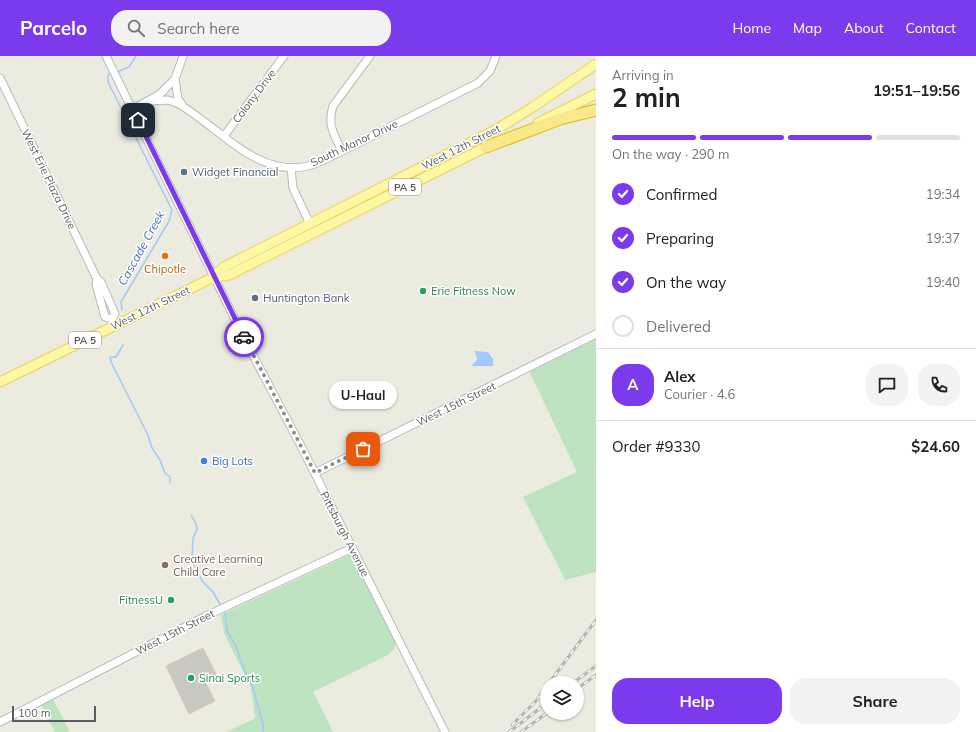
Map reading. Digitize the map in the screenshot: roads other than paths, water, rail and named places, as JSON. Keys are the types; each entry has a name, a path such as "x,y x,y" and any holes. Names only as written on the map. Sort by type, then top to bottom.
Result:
{"highway":[{"path":"486,147 560,119 596,110"}],"main road":[{"name":"West 12th Street","path":"214,277 224,267 499,128 596,64"},
{"name":"West 12th Street","path":"0,382 114,322 214,277 229,275 596,94"}],"street":[{"name":"Pittsburgh Avenue","path":"106,56 214,277 315,473 445,732"},
{"path":"133,109 150,101 160,94 175,79 183,56"},
{"name":"Colony Drive","path":"224,136 284,56"},
{"path":"342,151 331,128 331,113 333,106 370,56"},
{"name":"South Manor Drive","path":"150,101 168,100 183,106 260,161 274,166 291,168 318,163 478,83 490,72 496,56"},
{"name":"West Erie Plaza Drive","path":"0,78 98,279 96,284 105,317 114,322"},
{"path":"175,79 178,98 183,106"},
{"path":"291,168 293,188 310,224"},
{"name":"West 15th Street","path":"315,473 596,334"},
{"name":"West 15th Street","path":"0,722 206,616 352,548"}],"water":[{"path":"475,351 488,352 493,359 493,366 473,366 472,365 477,360"}],"waterway":[{"name":"Cascade Creek","path":"117,72 129,67 136,56"},
{"name":"Cascade Creek","path":"111,74 108,75 108,82 172,210 169,221 121,302 122,310"},
{"name":"Cascade Creek","path":"123,345 116,357 110,357 111,362 148,435 152,448 160,460 165,473 170,477 170,483"},
{"name":"Cascade Creek","path":"191,515 197,529 193,538 192,560 202,581 213,592 220,604"},
{"name":"Cascade Creek","path":"225,613 227,631 236,646 243,667 253,688 263,724 263,732"}],"railway":[{"path":"554,676 596,620"},
{"path":"582,676 596,666"},
{"path":"584,684 596,675"},
{"path":"512,725 540,696"},
{"path":"509,732 540,708"},
{"path":"521,732 540,718"}],"place":[{"name":"Widget Financial","path":"184,172"},
{"name":"Chipotle","path":"165,256"},
{"name":"Erie Fitness Now","path":"423,291"},
{"name":"Huntington Bank","path":"255,298"},
{"name":"U-Haul","path":"363,449"},
{"name":"Big Lots","path":"204,461"},
{"name":"Creative Learning Child Care","path":"165,565"},
{"name":"FitnessU","path":"171,600"},
{"name":"Sinai Sports","path":"191,678"}]}
